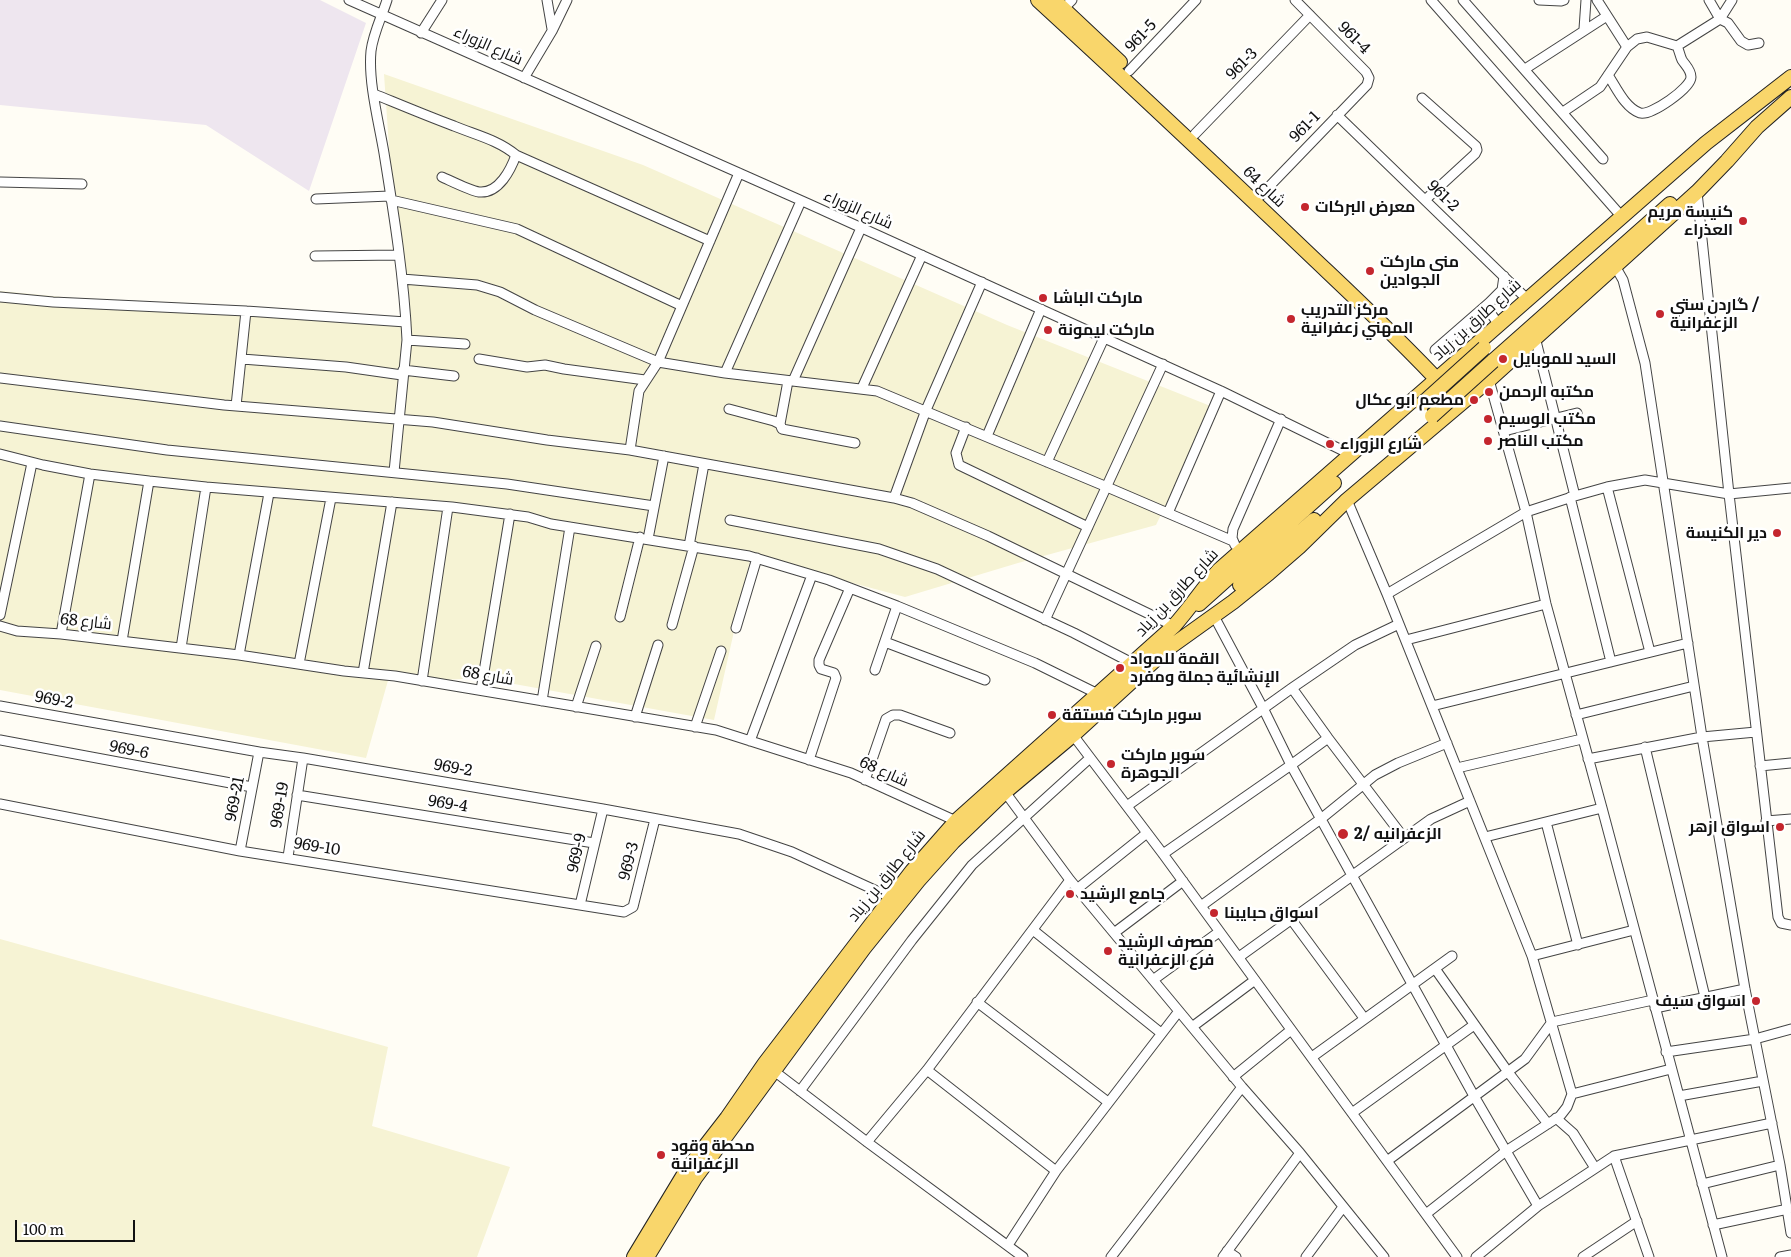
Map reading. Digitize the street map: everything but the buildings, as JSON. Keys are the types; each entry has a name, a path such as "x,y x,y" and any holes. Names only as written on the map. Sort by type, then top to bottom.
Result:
{"main road":[{"name":"شارع 64","path":"1038,0 1176,127 1409,349 1440,376"},
{"name":"شارع 64","path":"1063,3 1129,71 1410,338 1440,376 1463,401"},
{"name":"شارع طارق بن زياد","path":"634,1257 686,1171 890,897 956,821 1174,626 1236,547 1352,455 1527,298 1706,143 1791,77"},
{"name":"شارع طارق بن زياد","path":"647,1257 695,1178 864,948 953,842 1005,792 1073,735 1166,650 1214,616 1270,572 1299,547 1346,500 1489,380 1697,192 1728,162 1757,128 1791,97"},
{"path":"1174,626 1759,103"},
{"path":"1166,650 1757,128"}],"street":[{"name":"شارع الزوراء","path":"349,0 1163,364 1281,419 1352,455"},
{"path":"387,0 371,50 371,72 399,255 406,322 407,340 394,472"},
{"path":"421,33 442,0"},
{"path":"548,0 552,31"},
{"path":"524,78 552,31 567,0"},
{"name":"961-5","path":"1129,71 1196,0"},
{"name":"961-4","path":"1295,0 1366,72 1369,78"},
{"path":"1431,0 1622,216"},
{"path":"1462,0 1603,159"},
{"path":"1539,0 1564,0"},
{"path":"1584,30 1586,0"},
{"path":"1597,0 1627,47"},
{"path":"1709,0 1720,19 1728,23 1741,41 1748,45 1759,43"},
{"path":"1563,112 1600,87 1627,47 1637,39 1642,37 1677,46 1720,19 1732,0"},
{"name":"961-3","path":"1195,134 1310,15"},
{"path":"1525,69 1607,16"},
{"path":"1608,75 1627,104 1638,112 1649,113 1686,88 1690,81 1690,71 1682,60 1677,46"},
{"name":"961-1","path":"1260,196 1368,84 1369,78"},
{"path":"374,94 496,141 516,155 710,241"},
{"path":"1422,98 1476,146 1477,150 1425,200"},
{"name":"961-2","path":"1337,115 1527,298"},
{"path":"442,178 480,192 490,190 499,184 511,168 516,155"},
{"path":"630,450 639,391 658,362 738,173"},
{"path":"0,182 82,184"},
{"path":"1697,192 1766,821 1779,920 1784,925 1791,925"},
{"path":"316,199 391,198 523,231 682,306"},
{"path":"725,373 802,201"},
{"path":"780,424 791,381 862,228"},
{"path":"315,256 399,255"},
{"path":"862,388 922,255"},
{"path":"1615,266 1623,280 1645,363 1702,737 1745,989 1780,1165 1791,1233"},
{"path":"1435,350 1490,303 1502,290 1504,276"},
{"path":"402,279 477,285 500,292 535,310 658,362 725,373 877,391 1168,512 1236,547"},
{"path":"894,498 926,410 982,282"},
{"path":"0,297 52,302 246,311 406,322"},
{"path":"1490,303 1487,308 1489,313 1499,325"},
{"path":"987,436 1041,309"},
{"path":"236,406 246,311"},
{"path":"1048,462 1104,338"},
{"path":"1535,338 1611,662"},
{"path":"407,340 465,344"},
{"path":"242,359 454,376"},
{"path":"479,359 527,367 545,365 645,380"},
{"path":"1045,620 1163,364"},
{"path":"0,378 236,406 433,422 547,440 630,450 894,498 912,503 988,536 1174,626"},
{"path":"1489,380 1526,512 1546,604 1564,673 1722,1257"},
{"path":"1168,512 1221,391"},
{"path":"729,409 774,420 780,424 782,429 855,443"},
{"path":"1504,431 1577,413"},
{"path":"1236,547 1233,529 1281,419"},
{"path":"0,426 167,450 507,484 654,506"},
{"path":"966,427 956,453 959,465 1088,527"},
{"path":"0,454 32,463 90,474 149,481 510,514 551,524 757,558 850,588 897,606 1035,663 1098,694"},
{"path":"620,617 654,506 664,456"},
{"path":"0,615 32,463"},
{"path":"672,625 692,546 704,464"},
{"path":"61,634 90,474"},
{"path":"1387,594 1526,512 1607,487 1638,480 1653,480 1664,484 1730,494 1791,488"},
{"path":"122,641 149,481"},
{"path":"181,648 206,487"},
{"path":"1607,487 1650,652"},
{"path":"238,655 269,493"},
{"path":"299,664 331,498"},
{"path":"1346,500 1406,640 1532,956 1572,1094 1568,1106 1556,1118 1506,1151 1426,1214"},
{"path":"363,673 392,502"},
{"path":"422,681 448,507"},
{"path":"481,690 510,514"},
{"path":"730,520 879,550 937,569 1132,663"},
{"path":"542,701 570,527"},
{"path":"736,628 757,558"},
{"path":"750,741 812,575"},
{"path":"809,760 836,678 834,673 822,669 818,665 819,660 850,588"},
{"path":"1406,640 1546,604"},
{"path":"875,670 897,606"},
{"path":"1214,616 1292,765 1474,1096 1538,1206"},
{"path":"1127,806 1263,708 1355,645 1399,624"},
{"name":"شارع 68","path":"0,626 17,631 61,634 238,655 422,681 716,730 851,773 956,821"},
{"path":"885,642 985,680"},
{"path":"1432,706 1688,643"},
{"path":"635,717 658,645"},
{"path":"576,707 596,646"},
{"path":"695,727 721,651"},
{"path":"1576,715 1694,686"},
{"path":"1292,688 1404,838"},
{"name":"969-2","path":"0,706 259,752 655,818 748,837 792,852 890,897"},
{"path":"866,780 886,719 893,714 900,714 950,733"},
{"path":"1588,759 1702,737 1756,732"},
{"path":"1073,735 1239,957 1457,1257"},
{"path":"1163,854 1328,738"},
{"path":"1457,768 1582,739"},
{"name":"969-6","path":"0,740 252,787"},
{"path":"1201,906 1322,818 1364,786 1375,775 1398,763 1447,743"},
{"path":"1645,747 1705,997"},
{"name":"969-21","path":"240,850 259,752"},
{"name":"969-19","path":"288,857 303,758"},
{"path":"800,1091 912,940 972,865 1090,758"},
{"path":"1760,766 1791,763"},
{"path":"1005,792 1077,889 1233,1077 1300,1153 1384,1257"},
{"name":"969-4","path":"297,795 594,843"},
{"path":"1239,957 1431,819 1470,801"},
{"name":"969-10","path":"0,804 240,850 624,912 630,910"},
{"path":"1484,837 1602,808"},
{"name":"969-9","path":"580,905 603,809"},
{"name":"969-3","path":"630,910 633,907 655,818"},
{"path":"1766,821 1791,819"},
{"path":"1546,822 1578,945"},
{"path":"1077,889 1147,833"},
{"path":"867,1142 927,1070 1070,880"},
{"path":"1114,933 1183,881"},
{"path":"1291,919 1364,1018"},
{"path":"1033,930 1161,1033"},
{"path":"1532,956 1634,930"},
{"path":"1153,980 1219,932"},
{"path":"1312,1057 1364,1018 1436,970 1452,956"},
{"path":"1436,970 1508,1072 1548,1124"},
{"path":"1192,1027 1255,980"},
{"path":"1387,1161 1525,1059 1552,1022 1745,989"},
{"path":"977,1002 1108,1102"},
{"path":"1008,1245 1056,1171 1179,1011"},
{"path":"1352,1113 1474,1025"},
{"path":"1666,1052 1754,1039 1791,1029"},
{"path":"1233,1077 1291,1030"},
{"path":"1572,1094 1671,1069"},
{"path":"927,1070 1056,1171"},
{"path":"774,1071 1023,1257"},
{"path":"1679,1096 1763,1082"},
{"path":"1111,1257 1242,1087"},
{"path":"1556,1118 1573,1134 1595,1168"},
{"path":"1476,1257 1538,1206 1614,1156 1772,1123"},
{"path":"1236,1257 1225,1254 1300,1153"},
{"path":"1614,1156 1650,1257"},
{"path":"1702,1184 1780,1165"},
{"path":"1306,1257 1343,1207"},
{"path":"1713,1225 1788,1209"},
{"path":"1583,1257 1637,1221"},
{"path":"1780,1257 1791,1255"}],"shaded area":[{"path":"0,0 320,0 366,23 309,191 206,125 0,105"},
{"path":"384,74 643,165 1007,325 1213,407 1156,525 1018,563 905,597 751,556 714,720 481,678 422,681 389,677 366,758 0,690 0,291 177,308 401,321"},
{"path":"0,939 388,1047 372,1126 510,1167 477,1257 0,1257"}],"place":[{"name":"معرض البركات","path":"1305,207"},
{"name":"كنيسة مريم العذراء","path":"1743,221"},
{"name":"مني ماركت الجوادين","path":"1370,271"},
{"name":"ماركت الباشا","path":"1043,298"},
{"name":"گاردن ستي / الزعفرانية","path":"1660,314"},
{"name":"مركز التدريب المهني زعفرانية","path":"1291,319"},
{"name":"ماركت ليمونة","path":"1048,330"},
{"name":"السيد للموبايل","path":"1503,359"},
{"name":"مكتبه الرحمن","path":"1489,392"},
{"name":"مطعم ابو عكال","path":"1474,400"},
{"name":"مكتب الوسيم","path":"1488,419"},
{"name":"مكتب الناصر","path":"1488,441"},
{"name":"شارع الزوراء","path":"1330,444"},
{"name":"دير الكنيسة","path":"1777,533"},
{"name":"القمة للمواد الإنشائية جملة ومفرد","path":"1120,668"},
{"name":"سوبر ماركت فستقة","path":"1052,715"},
{"name":"سوبر ماركت الجوهرة","path":"1111,764"},
{"name":"اسواق ازهر","path":"1780,827"},
{"name":"الزعفرانيه /2","path":"1343,834"},
{"name":"جامع الرشيد","path":"1070,894"},
{"name":"اسواق حبايبنا","path":"1214,913"},
{"name":"مصرف الرشيد فرع الزعفرانية","path":"1108,951"},
{"name":"اسواق سيف","path":"1756,1001"},
{"name":"محطة وقود الزعفرانية","path":"661,1155"}]}
